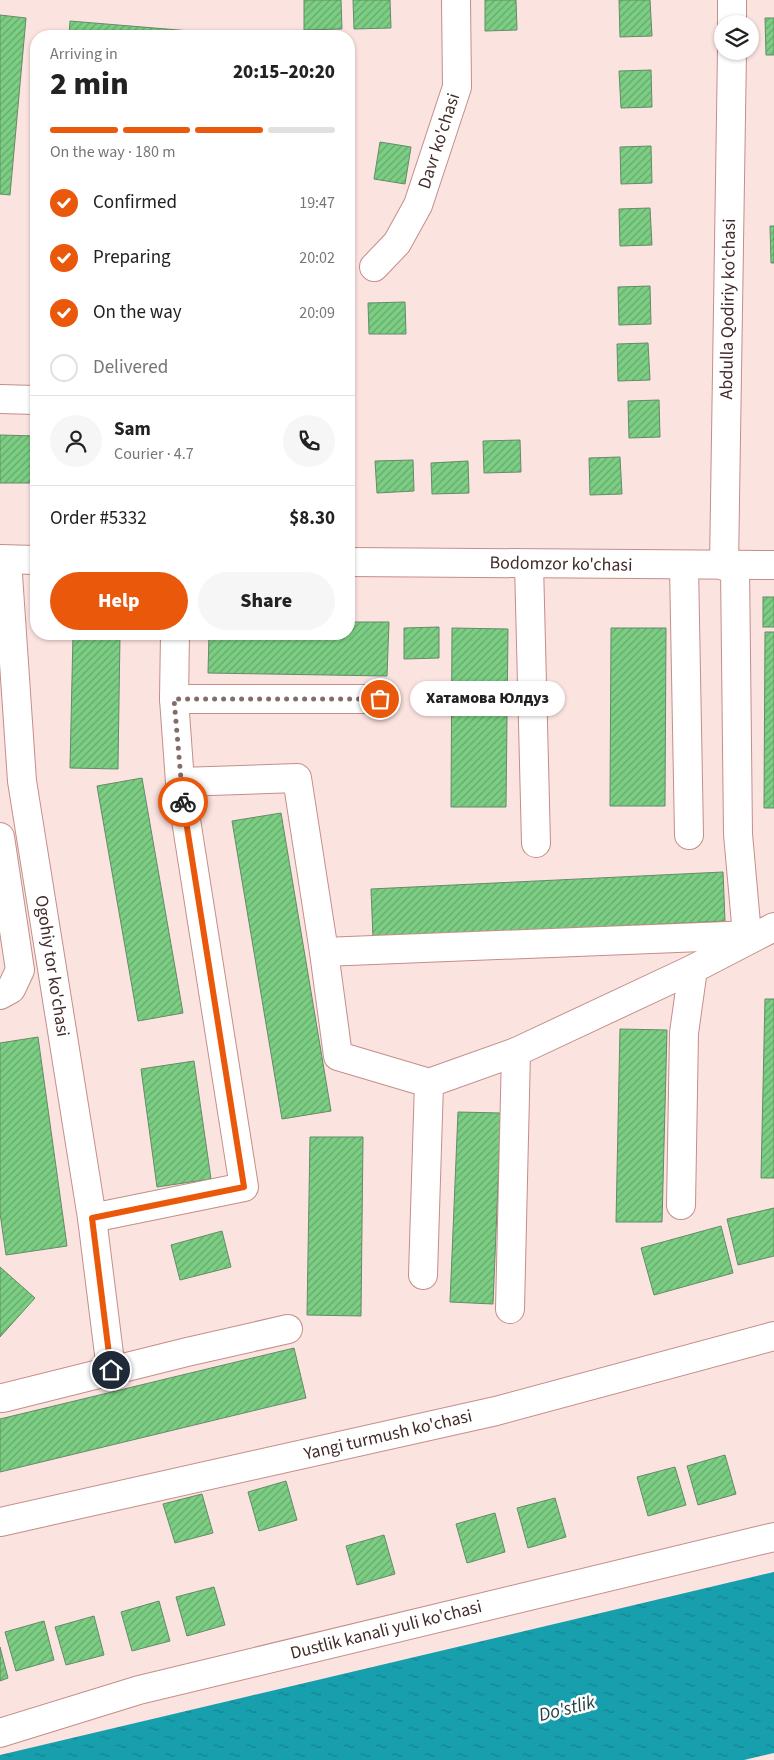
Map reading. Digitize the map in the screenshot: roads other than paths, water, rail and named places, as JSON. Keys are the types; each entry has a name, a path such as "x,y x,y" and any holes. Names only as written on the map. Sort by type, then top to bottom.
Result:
{"street":[{"name":"Davr ko'chasi","path":"374,267 397,244 418,205 457,88 456,0"},
{"path":"732,0 732,15"},
{"name":"Abdulla Qodiriy ko'chasi","path":"732,60 729,566 738,834 761,932"},
{"path":"0,399 30,400"},
{"path":"4,560 30,560"},
{"name":"Ogohiy tor ko'chasi","path":"4,560 7,676 92,1218 111,1370"},
{"name":"Bodomzor ko'chasi","path":"355,562 774,566"},
{"path":"529,564 536,842"},
{"path":"684,566 689,835"},
{"path":"92,1218 244,1187 180,782 174,699 175,640"},
{"path":"174,699 380,699"},
{"path":"180,782 297,778 338,1056 428,1083 516,1052 693,969 761,932"},
{"path":"0,837 20,970 11,989 0,995"},
{"path":"324,952 761,932"},
{"path":"681,1205 684,1033 693,969"},
{"path":"510,1309 516,1052"},
{"path":"423,1275 428,1083"},
{"path":"3,1398 111,1370 288,1329"},
{"name":"Yangi turmush ko'chasi","path":"0,1522 496,1411 774,1336"},
{"name":"Dustlik kanali yuli ko'chasi","path":"0,1733 139,1690 774,1537"}],"water":[{"name":"Do'stlik","path":"774,1572 774,1753 744,1760 0,1760 0,1755"}],"place":[{"name":"Хатамова Юлдуз","path":"380,699"}]}
